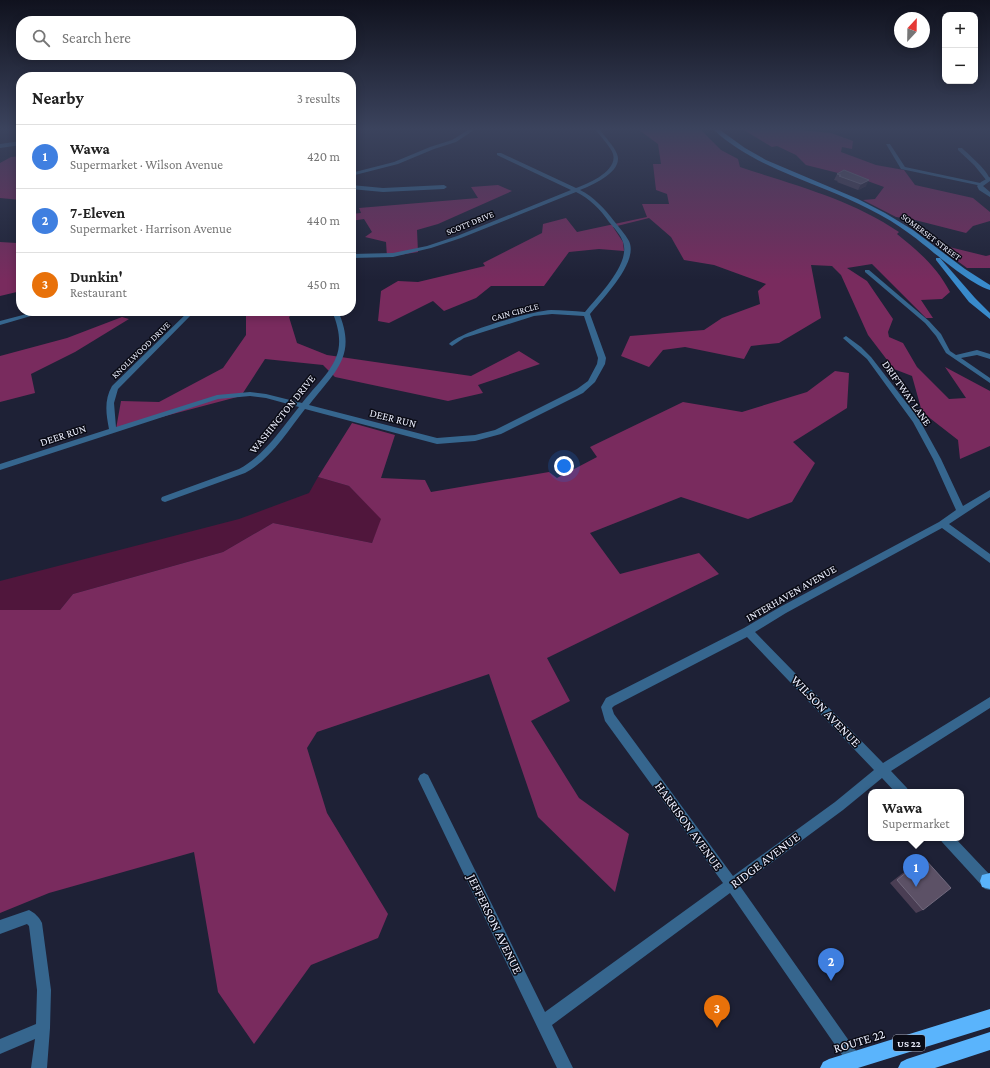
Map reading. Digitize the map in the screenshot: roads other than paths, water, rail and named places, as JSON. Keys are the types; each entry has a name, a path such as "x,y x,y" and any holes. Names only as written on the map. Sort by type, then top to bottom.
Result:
{"highway":[{"name":"ROUTE 22","path":"829,1068 990,1018"},
{"name":"US 22","path":"907,1068 990,1042"}],"main road":[{"name":"SOMERSET STREET","path":"803,180 859,204 896,224 931,251 977,306 990,317"},
{"name":"SOMERSET STREET","path":"808,180 852,198 885,214 919,236 968,276 990,288"},
{"path":"964,290 958,280 959,277 969,278 990,288"}],"street":[{"path":"556,180 578,190 598,204 626,241 628,256 621,271 587,314"},
{"name":"SCOTT DRIVE","path":"356,256 393,255 429,247 459,237 578,190 598,180"},
{"path":"960,180 982,184 990,180"},
{"path":"982,184 980,186 982,189 990,195"},
{"path":"356,187 383,190 444,187"},
{"path":"867,271 922,317 939,335 945,348 956,358 990,380"},
{"name":"CAIN CIRCLE","path":"452,344 462,337 534,314 552,312 587,314"},
{"name":"DEER RUN","path":"0,467 217,397 250,394 303,406 437,441 475,438 498,432 580,391 596,376 601,364 601,353 587,314"},
{"path":"0,323 26,316"},
{"name":"KNOLLWOOD DRIVE","path":"113,430 109,402 110,395 115,388 188,316"},
{"name":"WASHINGTON DRIVE","path":"165,499 253,465 268,451 339,361 343,350 342,330 337,316"},
{"name":"DRIFTWAY LANE","path":"846,338 859,348 868,358 916,421 937,459 961,511"},
{"path":"956,358 977,351 983,352 990,357"},
{"name":"INTERHAVEN AVENUE","path":"606,711 606,707 610,702 748,631 783,610 942,524 990,493"},
{"path":"942,524 990,559"},
{"name":"WILSON AVENUE","path":"748,631 901,789"},
{"name":"RIDGE AVENUE","path":"543,1022 839,806 883,770 990,702"},
{"name":"HARRISON AVENUE","path":"606,711 732,885 854,1060"},
{"name":"JEFFERSON AVENUE","path":"424,779 565,1068"},
{"path":"949,841 989,882"},
{"path":"0,927 29,917 35,922 44,990 43,1028 39,1068"},
{"path":"0,1047 43,1028"}],"place":[{"name":"Wawa","path":"916,887"},
{"name":"7-Eleven","path":"831,981"},
{"name":"Dunkin'","path":"717,1028"}]}
